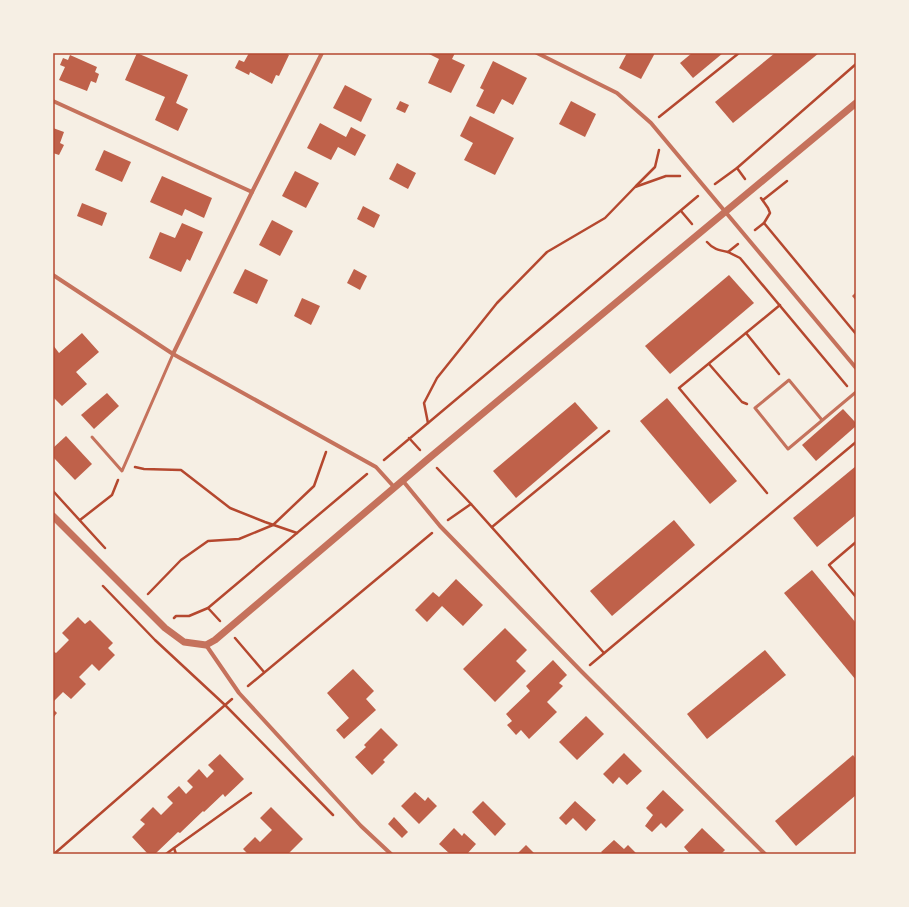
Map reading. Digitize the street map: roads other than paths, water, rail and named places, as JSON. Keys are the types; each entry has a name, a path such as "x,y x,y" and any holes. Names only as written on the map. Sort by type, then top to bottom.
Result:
{"street":[{"path":"173,354 322,53"},
{"path":"537,53 617,93 651,123 856,368"},
{"path":"53,101 252,192"},
{"path":"53,516 165,628 184,642 206,645 228,630 428,459 856,103"},
{"path":"53,275 173,354 376,467 395,488"},
{"path":"403,481 440,526 582,672 765,854"},
{"path":"206,645 240,693 361,826 391,854"}],"lane":[{"path":"92,437 122,471 173,354"},
{"path":"822,420 789,380 755,408 788,449 855,393"}]}
